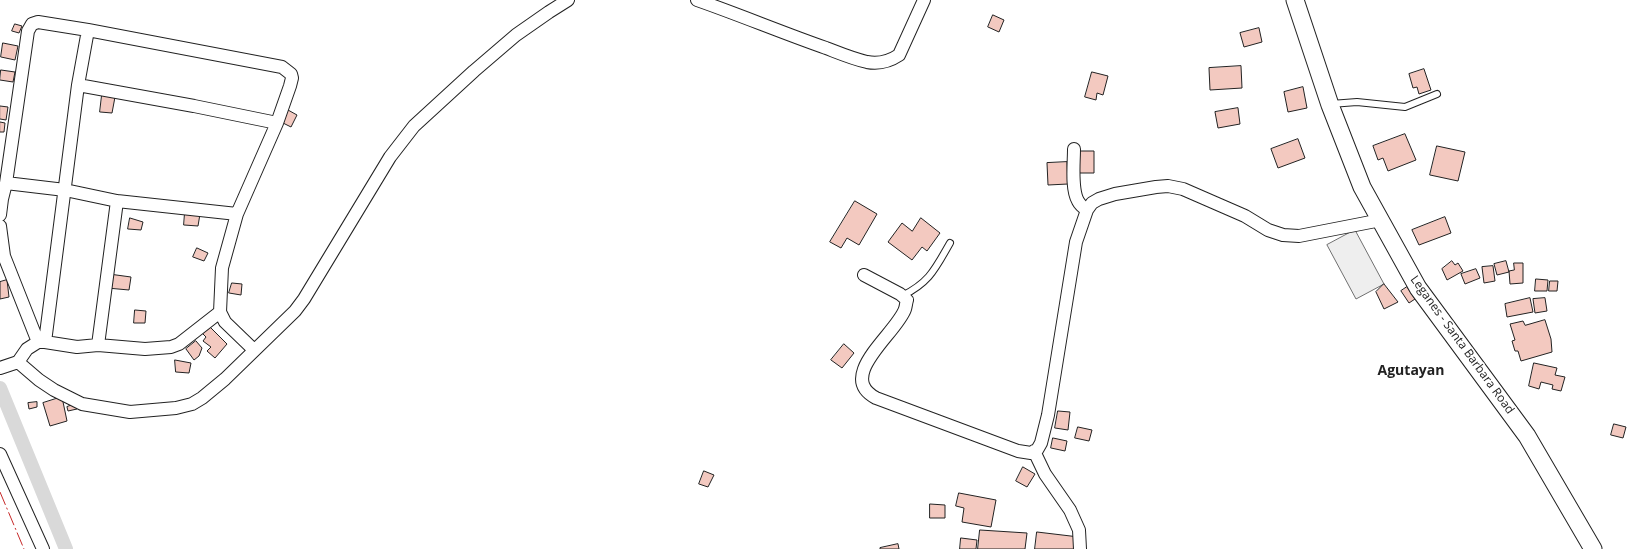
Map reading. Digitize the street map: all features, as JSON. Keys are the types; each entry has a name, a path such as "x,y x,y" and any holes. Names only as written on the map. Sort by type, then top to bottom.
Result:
{"main road":[{"name":"Leganes - Santa Barbara Road","path":"1295,0 1330,104 1362,187 1418,288 1527,436 1592,549"}],"street":[{"path":"220,312 179,344 171,347 144,348 98,345 77,347 41,342 27,349 9,365 82,404 130,412 144,412 176,408 192,404 202,398 225,379 295,311 304,299 390,157 414,126 516,35 568,0"},
{"path":"697,0 748,18 801,40 867,62 892,60 899,55 924,0"},
{"path":"0,215 28,31 32,24 38,22 88,30 282,67 288,70 292,78 277,123 237,214 222,268 220,312 225,322 254,350"},
{"path":"41,342 65,190 78,85 88,30"},
{"path":"78,85 277,123"},
{"path":"1074,149 1074,183 1076,196 1078,202 1087,210"},
{"path":"6,183 65,190 117,201 237,214"},
{"path":"864,275 907,300 905,309 896,324 869,358 863,373 862,386 866,392 876,398 1018,451 1034,451 1037,450 1041,443 1048,415 1076,242 1087,210 1092,202 1099,199 1156,187 1168,186 1182,189 1245,216 1268,230 1283,235 1299,236 1381,220"},
{"path":"98,345 117,201"},
{"path":"0,226 4,256 41,342"},
{"path":"1034,451 1045,474 1070,510 1079,530 1080,549"},
{"path":"0,454 43,549"}],"lane":[{"path":"1330,104 1357,102 1405,107 1436,94"},
{"path":"902,296 917,289 931,276 950,243"}],"shaded area":[{"path":"1355,230 1384,284 1356,299 1327,245"}],"building":[{"path":"993,15 1004,20 999,32 988,27"},
{"path":"15,24 22,26 19,33 12,31"},
{"path":"1259,28 1262,42 1244,47 1240,33"},
{"path":"3,43 18,46 15,60 1,57"},
{"path":"1241,66 1242,88 1210,90 1209,68"},
{"path":"1424,69 1431,90 1419,94 1417,87 1413,88 1409,74"},
{"path":"1,70 15,72 13,82 0,80"},
{"path":"1092,72 1108,76 1103,95 1097,93 1096,100 1085,97"},
{"path":"1303,87 1307,108 1288,112 1284,92"},
{"path":"102,95 115,97 112,113 100,112"},
{"path":"0,106 8,107 6,120 0,119"},
{"path":"1238,108 1240,124 1218,128 1215,112"},
{"path":"288,110 297,115 291,127 281,122"},
{"path":"0,122 5,123 4,132 0,132"},
{"path":"1405,134 1416,160 1388,171 1383,158 1378,160 1373,146"},
{"path":"1298,139 1305,158 1278,168 1271,149"},
{"path":"1437,146 1465,152 1458,181 1430,175"},
{"path":"1079,151 1094,151 1094,173 1080,173"},
{"path":"1067,162 1068,184 1048,185 1047,163"},
{"path":"855,201 877,214 859,245 847,238 841,248 830,242"},
{"path":"185,212 200,214 198,226 184,225"},
{"path":"1445,217 1451,233 1419,245 1412,230"},
{"path":"130,218 143,222 141,230 128,229"},
{"path":"921,218 940,233 927,251 922,247 912,260 888,242 902,223 912,231"},
{"path":"197,248 208,253 204,261 193,257"},
{"path":"1452,261 1455,265 1458,263 1463,271 1447,280 1442,269"},
{"path":"1506,261 1509,272 1497,275 1494,264"},
{"path":"1514,263 1523,263 1523,283 1510,284 1509,271 1514,270"},
{"path":"1493,266 1495,281 1484,283 1482,267"},
{"path":"1476,269 1480,278 1465,284 1461,274"},
{"path":"109,274 131,277 129,290 107,288"},
{"path":"1536,279 1548,280 1547,291 1535,291"},
{"path":"7,280 9,297 0,299 0,282"},
{"path":"1550,281 1558,281 1557,291 1549,291"},
{"path":"232,283 242,284 241,295 229,293"},
{"path":"1384,284 1398,302 1384,309 1376,292"},
{"path":"1407,287 1415,299 1409,303 1401,291"},
{"path":"1530,298 1533,312 1507,317 1505,304"},
{"path":"1545,298 1547,311 1535,313 1533,299"},
{"path":"135,310 146,311 145,323 134,323"},
{"path":"1545,320 1551,339 1552,352 1521,361 1518,351 1515,351 1512,341 1515,340 1510,324 1523,321 1525,325"},
{"path":"208,325 227,344 215,358 207,351 211,347 203,341 206,337 201,332"},
{"path":"196,341 202,348 199,356 194,360 186,349"},
{"path":"844,344 854,353 842,368 831,360"},
{"path":"175,360 191,363 189,373 176,372"},
{"path":"1534,363 1557,368 1555,375 1565,377 1561,391 1552,389 1553,385 1541,382 1539,389 1529,386"},
{"path":"62,397 67,421 50,426 43,403"},
{"path":"37,402 37,407 29,409 28,403"},
{"path":"75,404 77,409 68,411 67,407"},
{"path":"1058,411 1070,412 1068,430 1055,428"},
{"path":"1614,424 1626,427 1623,438 1611,435"},
{"path":"1078,427 1092,430 1089,441 1075,438"},
{"path":"1053,438 1067,441 1065,451 1051,448"},
{"path":"1023,467 1035,474 1027,487 1016,481"},
{"path":"704,471 714,475 708,487 699,484"},
{"path":"959,493 996,500 991,527 962,522 964,508 956,506"},
{"path":"930,504 945,505 945,518 930,518"},
{"path":"980,530 1027,533 1025,549 978,549"},
{"path":"1037,532 1079,537 1078,549 1035,549"},
{"path":"961,538 977,540 976,549 960,549"},
{"path":"898,544 899,549 880,549 880,548"}],"waterway":[{"path":"0,388 66,549"}],"power":[{"path":"0,492 24,549"}],"district":[{"name":"Agutayan","path":"1411,371"}]}
